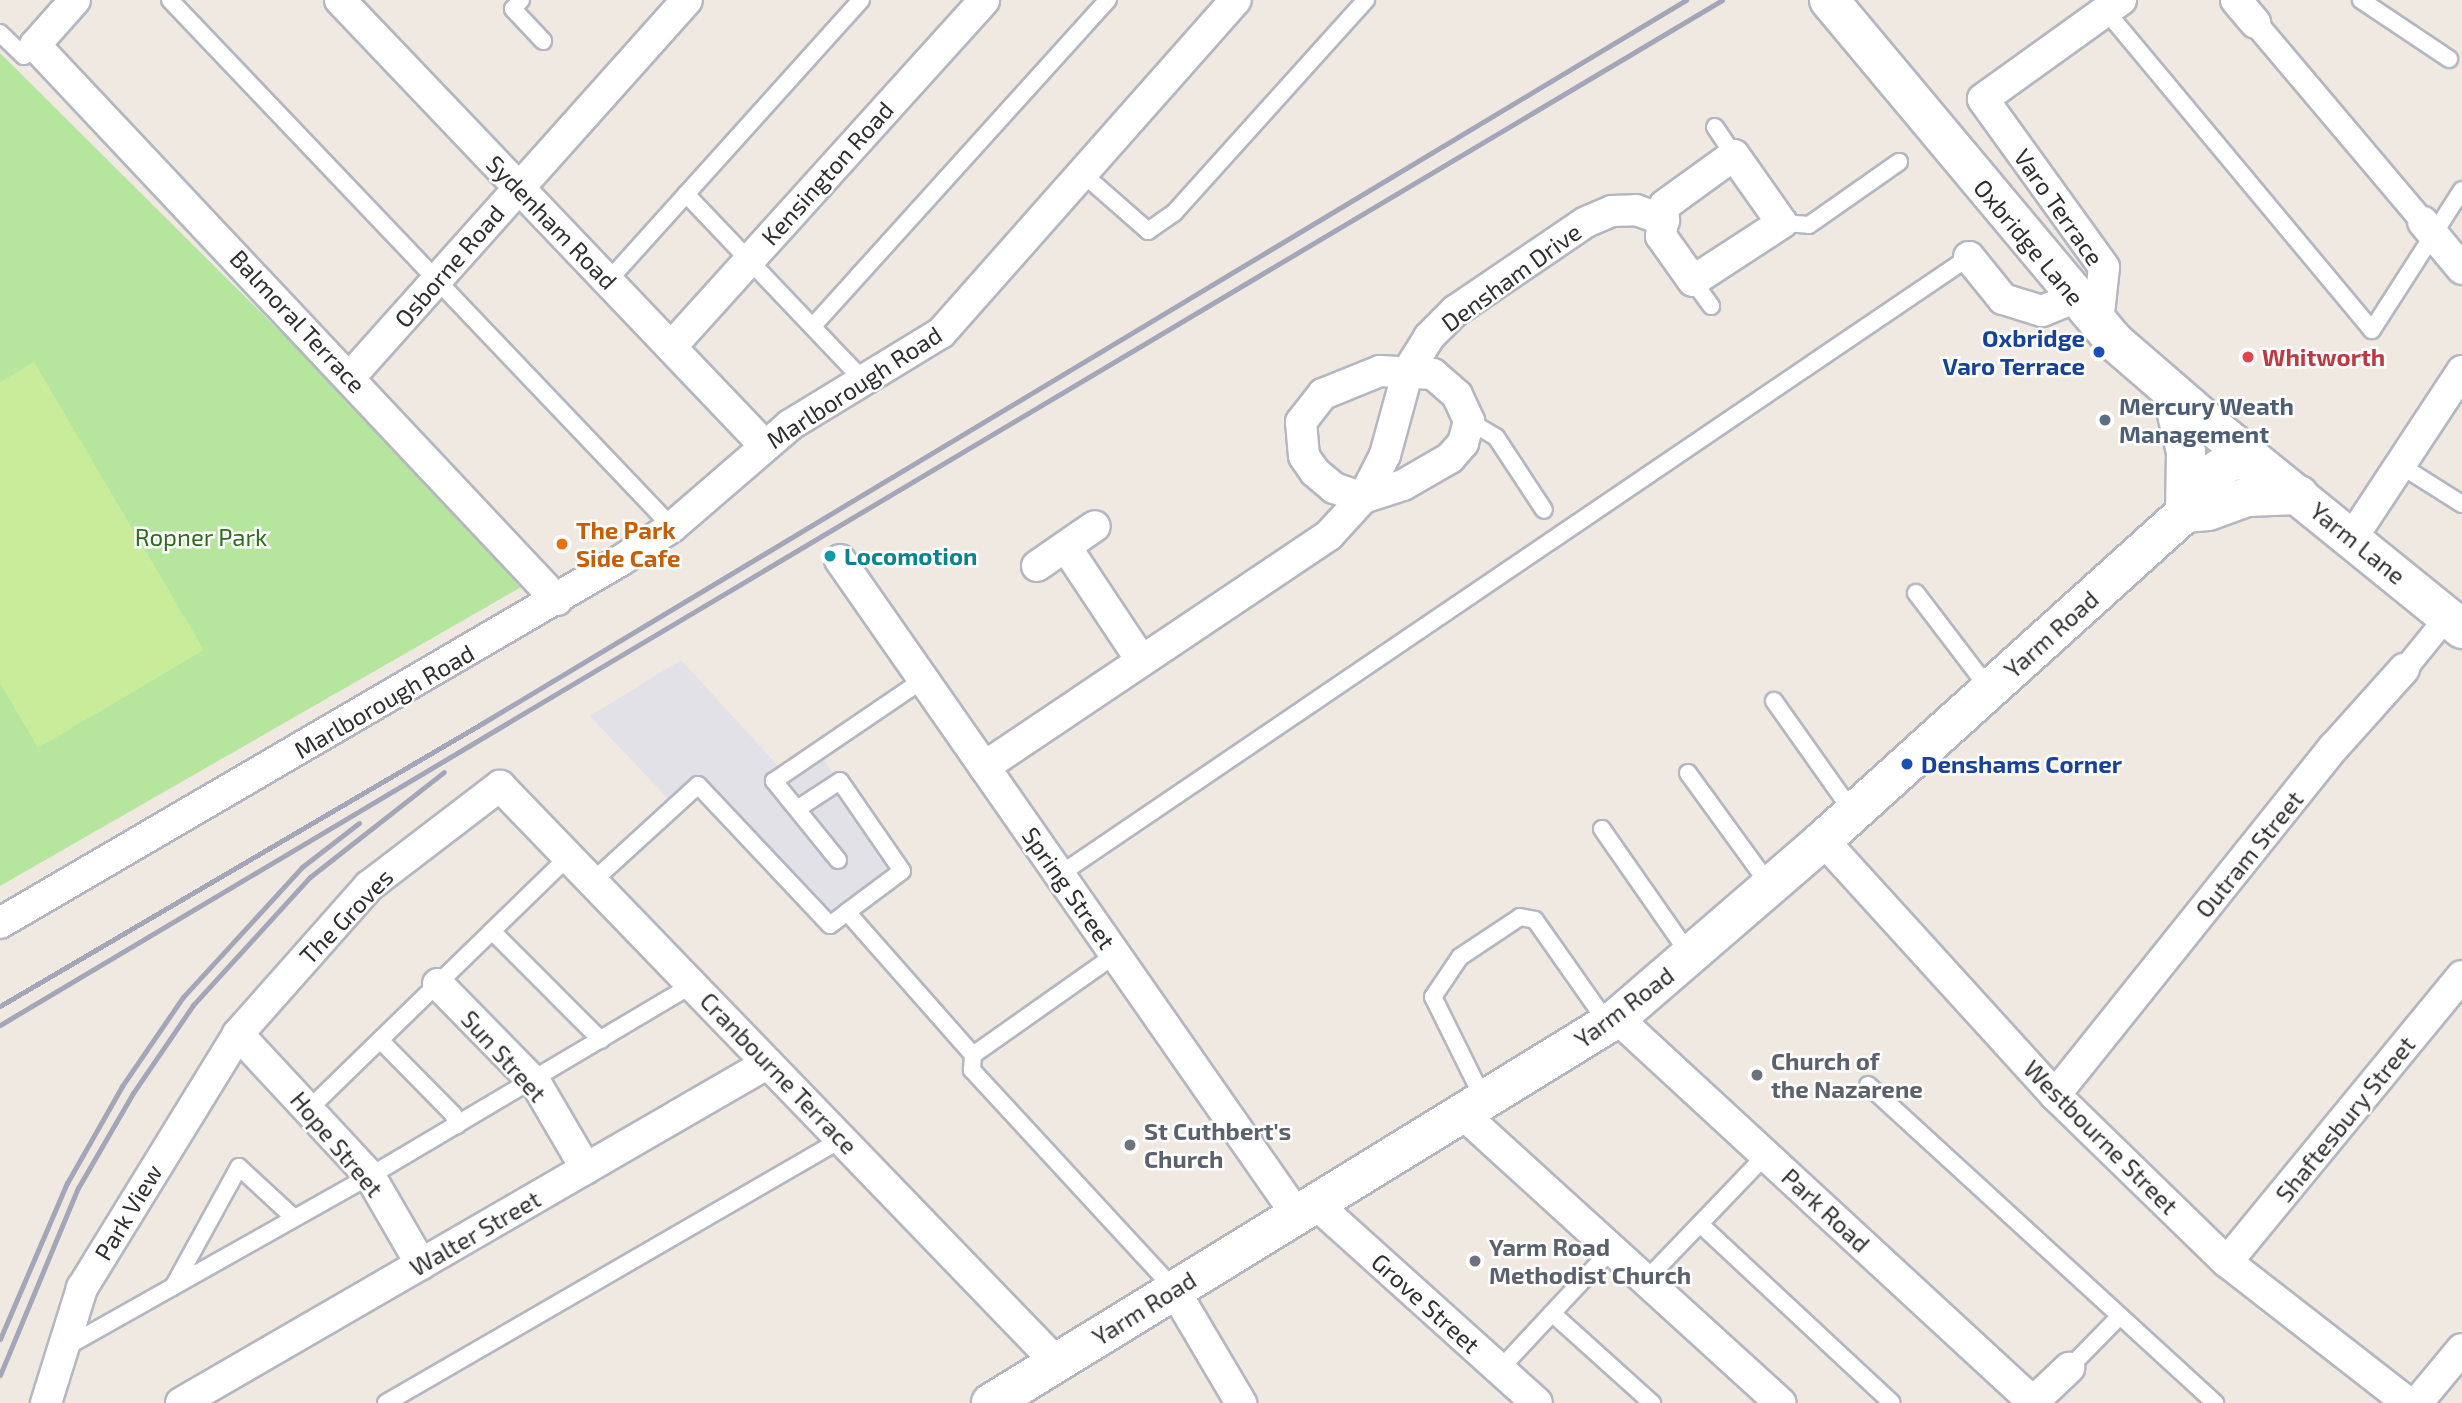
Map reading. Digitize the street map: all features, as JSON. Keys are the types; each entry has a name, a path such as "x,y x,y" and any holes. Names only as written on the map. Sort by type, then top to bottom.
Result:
{"street":[{"path":"35,45 75,0"},
{"name":"Osborne Road","path":"351,376 687,0"},
{"name":"Kensington Road","path":"671,347 984,0"},
{"name":"Marlborough Road","path":"0,923 557,600 672,527 764,445 941,333 1236,0"},
{"name":"Oxbridge Lane","path":"1829,0 2086,310 2172,393 2253,459"},
{"path":"2236,0 2462,269"},
{"name":"Sydenham Road","path":"358,6 518,188 764,445"},
{"name":"Varo Terrace","path":"2086,310 2105,267 1983,99 2114,6"},
{"name":"Balmoral Terrace","path":"35,45 351,376 557,600"},
{"path":"1734,155 1782,223 1693,281 1661,236 1664,220 1665,205 1734,155"},
{"name":"Densham Drive","path":"984,767 1329,535 1363,498 1385,455 1408,371 1429,337 1455,311 1586,222 1612,211 1636,210 1664,220"},
{"path":"1969,257 2003,299 2042,312 2086,310"},
{"path":"1380,370 1433,374 1457,395 1469,421 1464,443 1450,458 1403,485 1363,498 1334,488 1315,472 1304,456 1301,422 1309,407 1342,383 1380,370"},
{"path":"2352,538 2462,371"},
{"path":"2172,393 2186,452 2185,513 2208,511 2247,497 2299,495"},
{"name":"Yarm Lane","path":"2253,459 2455,623"},
{"name":"Yarm Road","path":"991,1403 1173,1289 1475,1109 1613,1021 1823,841 1852,811 2185,513 2210,475 2231,461 2253,459"},
{"path":"1038,566 1095,526"},
{"path":"1066,547 1141,660"},
{"name":"Spring Street","path":"840,560 921,681 1059,875 1307,1209"},
{"name":"Outram Street","path":"2054,1095 2334,747 2404,669 2455,623"},
{"name":"Cranbourne Terrace","path":"500,786 1057,1363"},
{"name":"The Groves","path":"238,1034 369,886 500,786"},
{"name":"Westbourne Street","path":"1823,841 2054,1095 2227,1262 2408,1403"},
{"name":"Shaftesbury Street","path":"2227,1262 2462,976"},
{"name":"Sun Street","path":"438,984 533,1080 586,1169"},
{"name":"Park Road","path":"1613,1021 1766,1155 2034,1402"},
{"name":"Hope Street","path":"238,1034 310,1108 370,1176 421,1264"},
{"name":"Park View","path":"46,1403 82,1288 238,1034"},
{"name":"Walter Street","path":"181,1403 768,1063"},
{"path":"1475,1109 1611,1250 1780,1403"},
{"name":"Grove Street","path":"1307,1209 1500,1369 1536,1403"},
{"path":"1173,1289 1241,1403"},
{"path":"2417,1403 2462,1349"},
{"path":"2034,1402 2069,1368"}],"lane":[{"path":"170,0 672,527"},
{"path":"608,281 861,0"},
{"path":"813,326 1108,0"},
{"path":"1082,173 1148,232 1174,213 1366,0"},
{"path":"2361,0 2449,59"},
{"path":"513,3 543,41"},
{"path":"2114,6 2372,330 2428,228 2462,190"},
{"path":"0,33 24,56 35,45"},
{"path":"1715,127 1734,155"},
{"path":"1782,223 1808,225 1899,162"},
{"path":"686,194 864,381"},
{"path":"1059,875 1969,257"},
{"path":"1693,281 1711,306"},
{"path":"1469,421 1496,438 1544,510"},
{"path":"2400,465 2462,504"},
{"path":"1916,593 1990,690"},
{"path":"838,860 774,781 921,681"},
{"path":"1774,701 1852,811"},
{"path":"1688,773 1770,886"},
{"path":"593,881 698,785 830,925 902,871 840,780 797,809"},
{"path":"1602,829 1690,955"},
{"path":"310,1108 569,856"},
{"path":"847,912 973,1055 972,1070 1173,1289"},
{"path":"1475,1109 1433,997 1460,957 1520,917 1535,920 1613,1021"},
{"path":"492,931 601,1040"},
{"path":"973,1055 1116,954"},
{"path":"61,1350 370,1176 694,984"},
{"path":"380,1040 453,1114 457,1125"},
{"path":"1868,1085 2216,1403"},
{"path":"386,1403 842,1139"},
{"path":"1644,1281 1766,1155"},
{"path":"173,1287 239,1167 294,1219"},
{"path":"1700,1224 1892,1403"},
{"path":"1500,1369 1611,1250"},
{"path":"1552,1313 1652,1403"},
{"path":"2069,1368 2119,1317"}],"shaded area":[{"path":"681,660 780,768 815,747 898,871 832,921 697,781 673,804 590,716"}],"green space":[{"name":"Ropner Park","path":"0,53 338,389 523,586 0,886"},
{"path":"34,362 204,650 38,748 0,683 0,382"}],"railway":[{"path":"0,1006 481,724 1686,0"},
{"path":"0,1025 1722,0"},
{"path":"0,1375 78,1188 133,1093 193,1005 310,877 444,772"},
{"path":"0,1339 67,1183 122,1086 183,997 302,867 359,823"}],"place":[{"name":"Oxbridge Varo Terrace","path":"2099,352"},
{"name":"Whitworth","path":"2248,357"},
{"name":"Mercury Weath Management","path":"2105,420"},
{"name":"The Park Side Cafe","path":"562,544"},
{"name":"Locomotion","path":"830,556"},
{"name":"Denshams Corner","path":"1907,764"},
{"name":"Church of the Nazarene","path":"1757,1075"},
{"name":"St Cuthbert's Church","path":"1130,1145"},
{"name":"Yarm Road Methodist Church","path":"1475,1261"}]}
